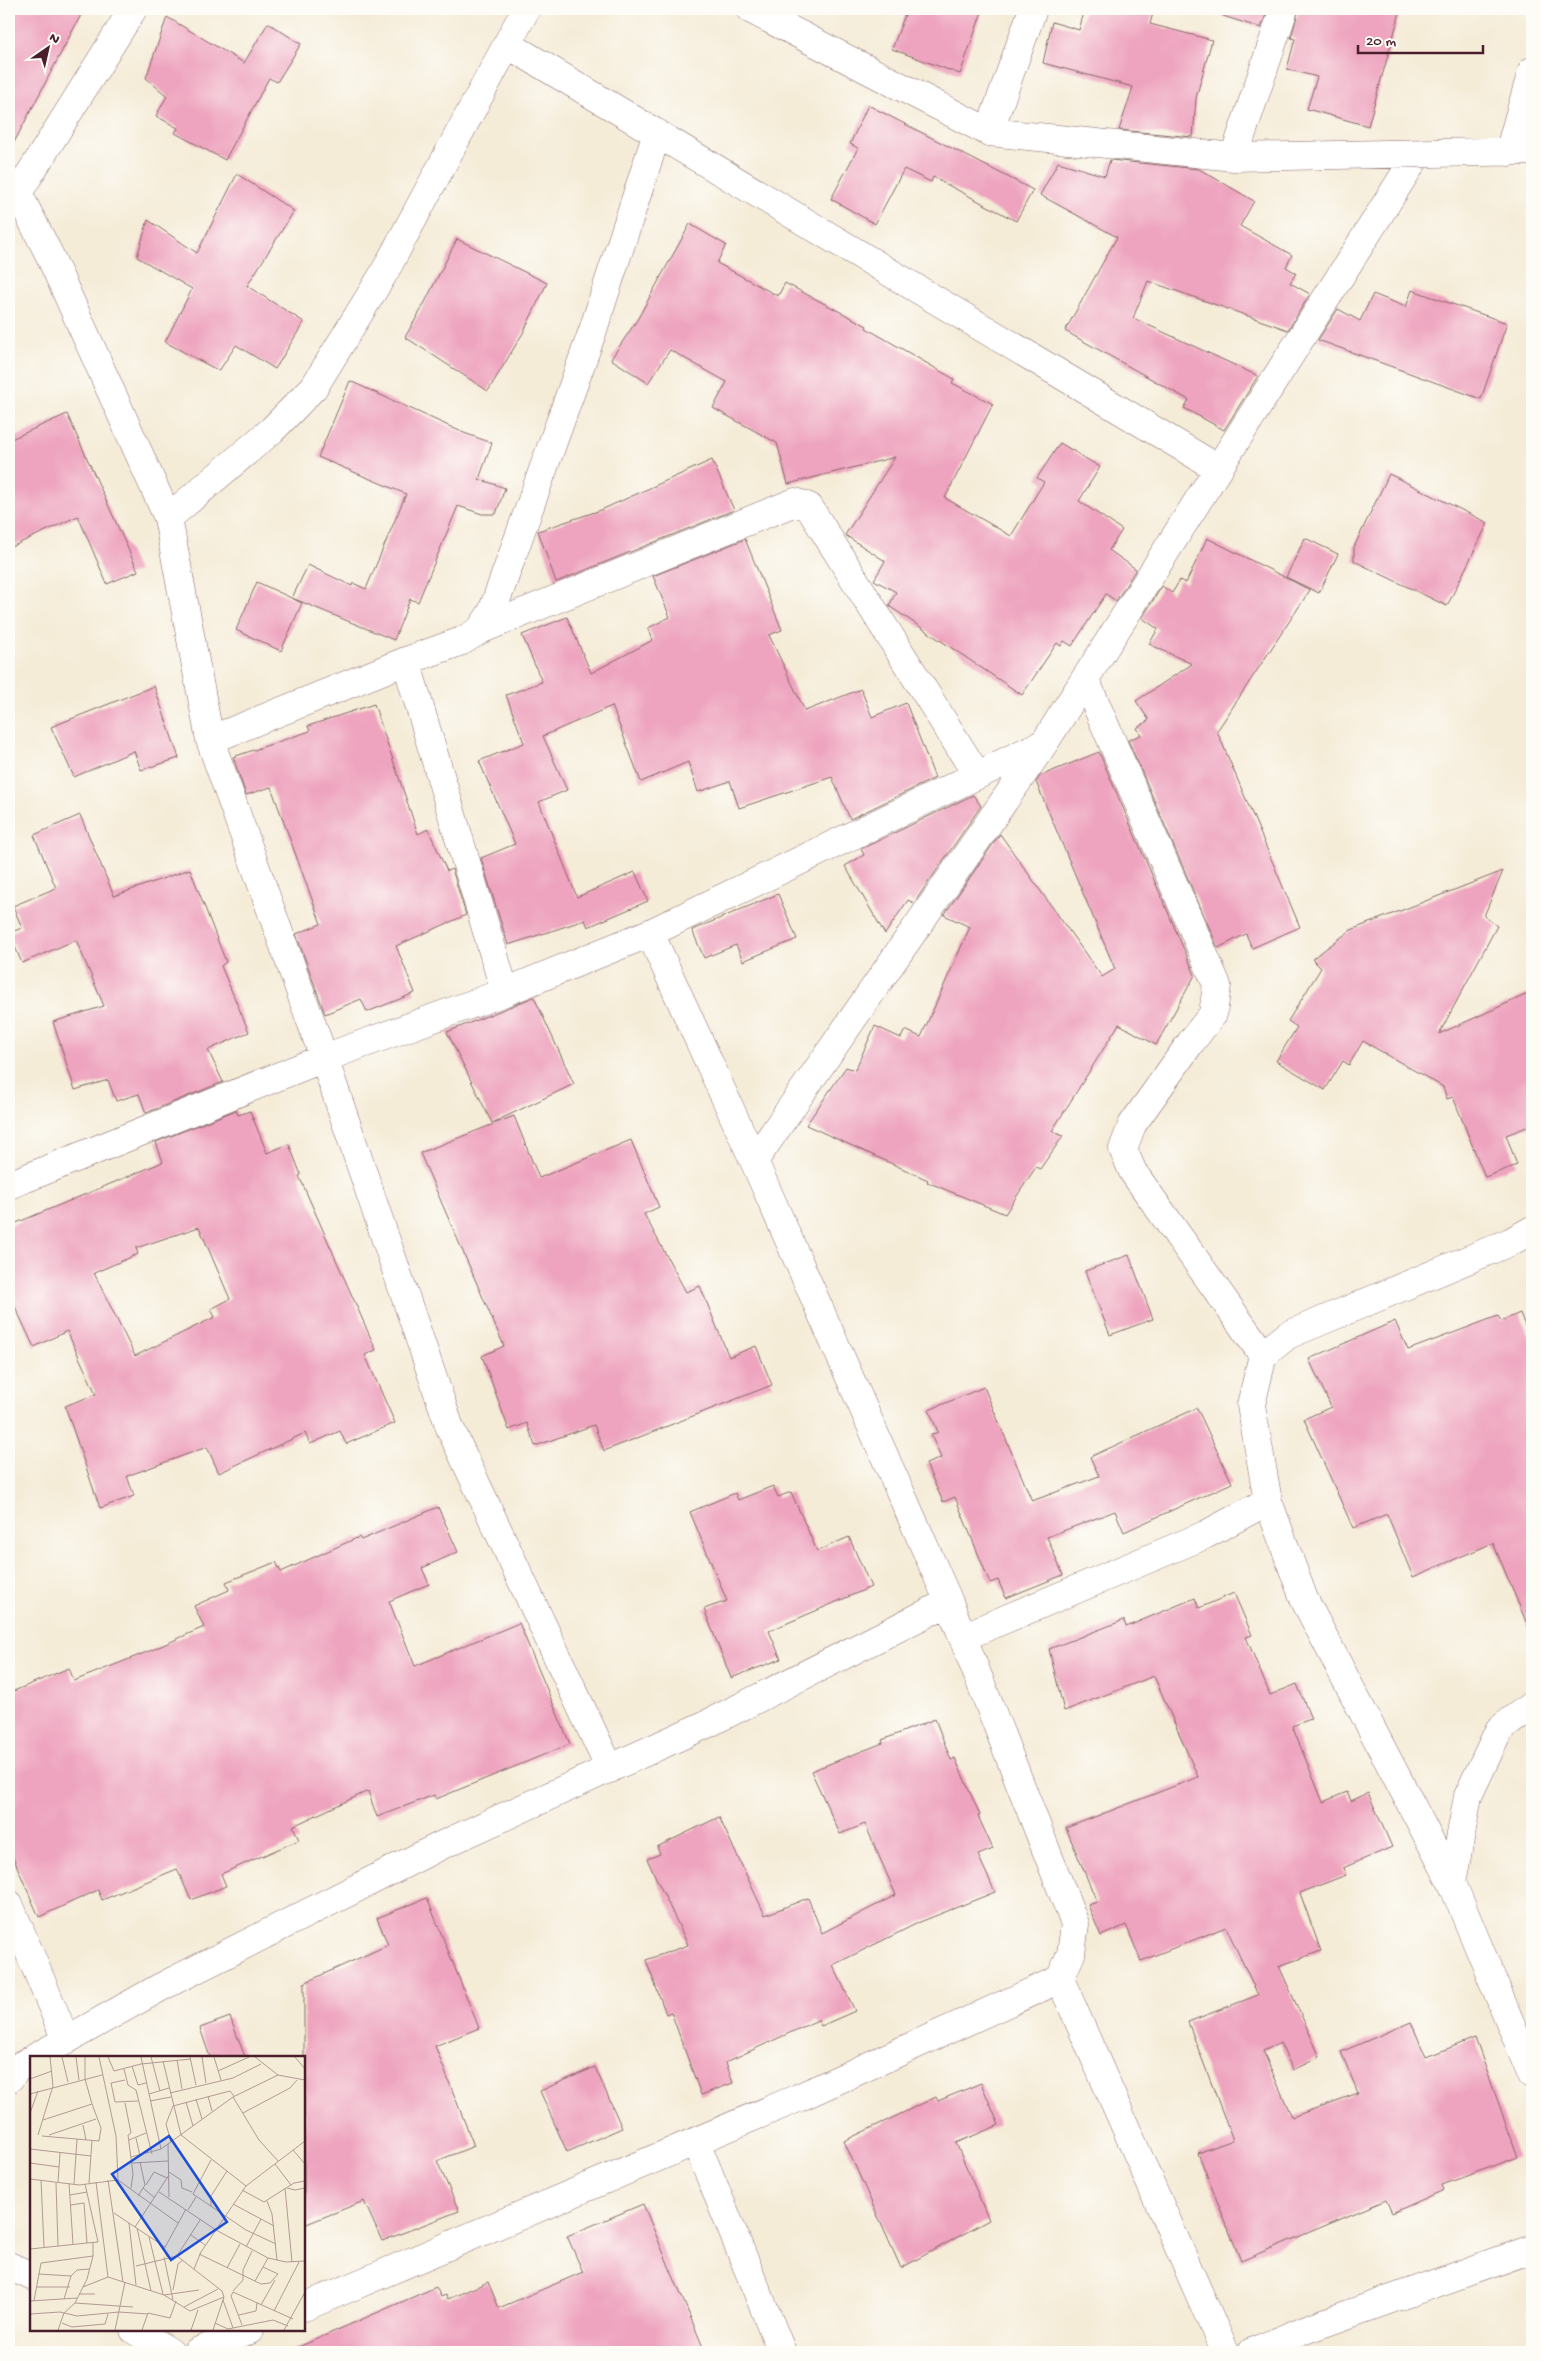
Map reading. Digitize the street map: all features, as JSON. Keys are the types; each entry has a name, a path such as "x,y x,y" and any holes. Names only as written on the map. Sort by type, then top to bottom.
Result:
{"street":[{"path":"133,9 13,189 50,256 168,518 210,740 324,1058 450,1428 610,1768"},
{"path":"168,518 272,430 314,387 384,273 526,9"},
{"path":"750,9 989,132 1234,157 1521,152 1532,71"},
{"path":"989,132 1033,9"},
{"path":"1234,157 1284,9"},
{"path":"507,44 1219,469"},
{"path":"480,630 492,612 592,333 658,133"},
{"path":"754,1161 1045,742 1417,155"},
{"path":"210,740 406,661 462,641 480,630 795,502 809,506 977,775"},
{"path":"406,661 505,992"},
{"path":"1085,679 1217,984 1214,1014 1191,1042 1132,1124 1123,1149 1133,1172 1262,1354"},
{"path":"9,1185 324,1058 505,992 650,933 1045,742"},
{"path":"305,2307 798,2098 1060,1979 1071,1954 1075,1924 949,1602 754,1161 650,933"},
{"path":"1532,1230 1510,1242 1288,1334 1262,1354 1251,1405 1268,1501 1304,1599 1452,1883 1532,2075"},
{"path":"962,1637 1205,1535 1268,1501"},
{"path":"38,2056 161,1987 440,1846 709,1723 949,1602"},
{"path":"1452,1883 1468,1796 1499,1730 1532,1705"},
{"path":"9,1904 66,2040"},
{"path":"1060,1979 1225,2352"},
{"path":"9,2079 18,2067 30,2061"},
{"path":"696,2142 782,2352"},
{"path":"1252,2352 1307,2329 1532,2249"},
{"path":"9,2266 30,2276"},
{"path":"136,2331 170,2352"},
{"path":"197,2352 248,2331"}],"building":[{"path":"9,9 84,9 9,152"},
{"path":"907,9 983,9 960,74 892,49"},
{"path":"1085,9 1154,9 1150,24 1212,40 1196,98 1193,137 1119,130 1133,87 1043,63 1052,22 1079,30"},
{"path":"1224,9 1268,9 1261,28 1223,16"},
{"path":"1299,9 1401,9 1368,126 1307,109 1317,77 1287,69 1295,39 1291,38"},
{"path":"167,17 244,63 268,23 301,44 277,82 269,78 225,160 175,133 178,128 156,116 167,96 146,78"},
{"path":"868,105 1033,190 1016,221 933,177 931,182 904,169 875,224 831,199 858,148 850,144"},
{"path":"1110,160 1199,169 1254,201 1240,226 1292,255 1286,267 1296,273 1290,283 1310,294 1288,330 1148,281 1133,318 1258,376 1224,430 1184,408 1189,400 1065,331 1117,237 1040,195 1058,162 1105,176"},
{"path":"237,174 294,211 247,286 304,322 275,369 236,345 219,371 165,342 192,289 137,257 148,220 197,253"},
{"path":"690,224 726,245 717,263 778,296 785,283 867,326 866,328 954,379 952,383 993,404 945,498 1011,536 1044,482 1037,478 1060,443 1100,467 1079,501 1122,530 1109,550 1136,569 1116,601 1106,594 1072,646 1064,641 1061,646 1057,643 1022,695 889,606 896,592 874,580 885,561 845,535 895,457 788,484 777,443 713,408 727,382 670,350 648,383 611,359 637,320"},
{"path":"457,239 547,283 523,333 488,391 405,337"},
{"path":"1412,290 1507,323 1481,399 1318,340 1338,309 1360,321 1373,294 1406,307"},
{"path":"350,381 464,433 492,443 479,479 505,488 496,514 482,514 458,506 418,602 410,599 394,640 292,598 308,565 352,586 353,583 366,589 406,494 318,457"},
{"path":"67,414 138,571 107,584 78,516 9,548 9,440"},
{"path":"712,460 734,510 556,582 538,531 601,510"},
{"path":"1389,474 1488,523 1447,606 1354,561 1354,547"},
{"path":"1207,538 1310,590 1217,731 1300,927 1252,948 1246,934 1218,948 1128,740 1141,735 1137,728 1149,720 1136,701 1192,664 1149,644 1158,629 1142,618 1162,586 1172,593 1180,580 1186,583"},
{"path":"1305,538 1338,554 1319,593 1286,577"},
{"path":"745,539 782,630 769,635 805,711 861,689 872,717 906,703 935,778 850,819 832,777 739,808 730,781 698,792 688,762 641,782 612,706 543,736 567,790 539,802 577,897 635,872 648,901 588,927 585,920 508,945 481,858 515,844 479,761 524,743 506,695 542,682 522,635 567,617 591,673 653,640 648,628 670,617 653,576"},
{"path":"257,582 302,603 281,651 236,630"},
{"path":"154,686 179,758 141,770 134,751 74,777 51,727"},
{"path":"374,704 418,834 428,829 447,871 452,869 466,915 396,946 415,993 367,1012 361,999 325,1014 296,934 321,924 271,787 246,795 233,757 310,731 308,726"},
{"path":"1099,752 1195,975 1156,1045 1119,1024 1052,1131 1063,1136 1040,1169 1036,1167 1005,1214 927,1182 928,1180 806,1125 846,1067 855,1070 875,1026 901,1038 905,1030 921,1037 970,927 944,915 1000,834 1102,977 1115,969 1036,782 1040,776"},
{"path":"973,795 981,806 914,903 908,900 885,934 845,866 864,855 861,849"},
{"path":"80,815 114,896 190,869 226,962 221,966 249,1032 208,1050 223,1082 146,1113 139,1094 116,1101 108,1080 75,1090 53,1022 104,1006 76,940 22,963 9,933 22,928 13,906 56,888 34,835"},
{"path":"1503,871 1484,916 1497,926 1439,1034 1532,992 1532,1125 1506,1135 1517,1165 1485,1177 1453,1097 1447,1099 1443,1087 1363,1041 1349,1065 1343,1061 1325,1090 1276,1061 1297,1027 1288,1021 1321,968 1312,959 1351,930"},
{"path":"778,894 797,939 743,961 736,945 704,958 692,930"},
{"path":"534,997 574,1084 492,1123 447,1032"},
{"path":"236,1110 238,1115 250,1111 267,1153 289,1144 301,1175 299,1176 376,1350 365,1355 395,1423 346,1444 340,1431 310,1444 305,1433 219,1473 207,1447 127,1476 134,1496 100,1508 65,1406 96,1394 67,1331 34,1347 9,1294 9,1226 163,1162 156,1142","holes":["199,1227 230,1299 211,1309 215,1317 135,1356 94,1273 138,1254 136,1248"]},
{"path":"514,1116 539,1178 631,1140 659,1207 644,1214 686,1292 700,1286 729,1357 756,1346 772,1385 604,1451 594,1425 535,1446 527,1423 509,1430 482,1356 504,1346 420,1153"},
{"path":"1129,1255 1153,1319 1110,1335 1085,1271"},
{"path":"1520,1313 1532,1344 1532,1636 1493,1543 1413,1577 1387,1514 1353,1528 1304,1419 1331,1407 1309,1359 1395,1321 1408,1350 1498,1316 1501,1321"},
{"path":"984,1387 1032,1501 1099,1476 1090,1457 1197,1408 1232,1483 1124,1532 1115,1511 1047,1537 1063,1575 1006,1598 998,1580 990,1583 955,1497 943,1502 926,1464 941,1458 931,1435 938,1432 929,1410"},
{"path":"773,1486 778,1497 791,1492 817,1551 849,1537 871,1587 769,1631 781,1659 731,1678 704,1609 727,1601 690,1512 735,1493 738,1500"},
{"path":"438,1507 458,1552 422,1568 429,1584 389,1601 415,1666 519,1623 570,1744 436,1799 434,1795 377,1817 368,1791 293,1826 299,1840 221,1874 226,1886 191,1900 177,1869 102,1900 98,1890 39,1917 9,1848 9,1693 69,1668 74,1681 152,1650 204,1627 194,1606 229,1590 226,1582 276,1562 281,1572 359,1537 361,1540"},
{"path":"1234,1593 1252,1635 1246,1637 1270,1695 1297,1684 1311,1719 1292,1726 1323,1802 1347,1792 1351,1801 1368,1793 1392,1847 1343,1868 1346,1875 1300,1893 1321,1951 1279,1966 1320,2057 1293,2070 1280,2043 1263,2051 1292,2117 1358,2093 1341,2052 1411,2022 1426,2057 1475,2038 1518,2157 1442,2185 1444,2190 1392,2213 1386,2200 1241,2261 1198,2153 1233,2140 1188,2022 1258,1995 1226,1927 1141,1961 1126,1925 1101,1936 1088,1905 1097,1902 1066,1828 1198,1777 1154,1676 1064,1711 1049,1649 1124,1620 1126,1627 1195,1598 1199,1608"},
{"path":"935,1719 951,1760 955,1758 993,1849 978,1855 995,1892 920,1922 833,1965 855,2011 821,2026 818,2020 726,2062 733,2083 701,2095 671,2012 666,2014 646,1960 688,1945 647,1859 660,1854 657,1847 719,1817 765,1915 808,1898 822,1933 896,1895 865,1824 840,1834 811,1771 883,1743 882,1740"},
{"path":"427,1898 479,2028 435,2046 474,2146 437,2161 459,2211 382,2241 364,2201 305,2225 304,1983 388,1945 377,1918"},
{"path":"230,2017 245,2056 210,2056 200,2028"},
{"path":"595,2067 622,2128 567,2152 540,2091"},
{"path":"981,2083 999,2125 956,2143 989,2220 901,2268 844,2141 936,2097 938,2101"},
{"path":"643,2204 705,2352 287,2352 436,2287 441,2297 446,2295 448,2299 488,2282 499,2308 583,2272 567,2236"}]}
